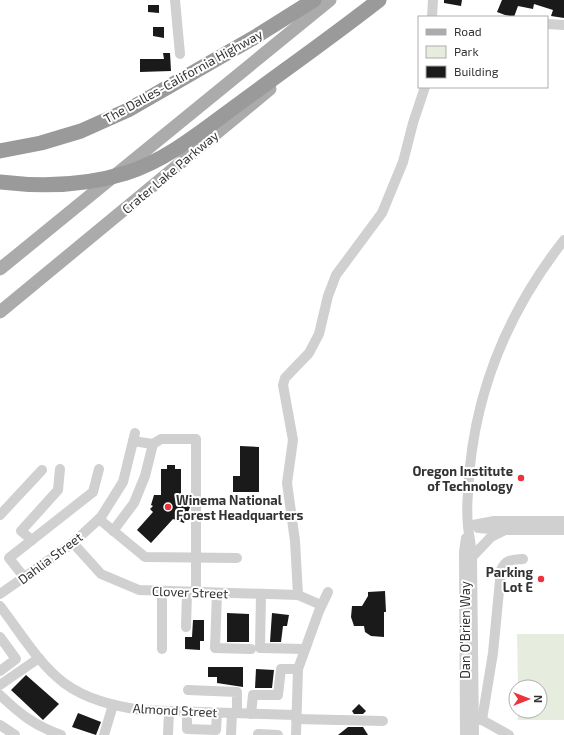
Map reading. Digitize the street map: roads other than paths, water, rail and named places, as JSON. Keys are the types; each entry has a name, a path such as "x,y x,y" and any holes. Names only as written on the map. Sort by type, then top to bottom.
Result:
{"highway":[{"name":"The Dalles-California Highway","path":"0,152 41,143 80,131 128,110 256,37 314,0"},
{"path":"0,182 57,185 97,181 128,173 153,162 200,132 378,0"}],"main road":[{"path":"0,268 330,0"},
{"name":"Crater Lake Parkway","path":"0,312 338,31"}],"street":[{"path":"174,0 180,54"},
{"path":"432,16 433,0"},
{"path":"548,24 564,24"},
{"path":"298,595 295,541 287,482 293,440 283,385 285,378 309,353 319,334 328,296 336,275 382,213 403,162 413,123 425,88"},
{"name":"Dan O'Brien Way","path":"474,735 472,557 468,526 468,487 474,436 484,392 499,348 519,305 541,269 564,240"},
{"name":"Dahlia Street","path":"0,594 73,543 99,519 124,482 134,437 153,444"},
{"path":"113,531 134,503 145,476 153,444 161,439 196,439 195,558 186,627"},
{"path":"32,540 21,531 58,490 60,469"},
{"path":"24,577 9,558 93,492 99,469"},
{"path":"0,515 42,470"},
{"path":"99,519 145,557 237,558"},
{"path":"468,526 494,522 564,521"},
{"path":"468,526 504,530 564,530"},
{"name":"Dan O'Brien Way","path":"465,735 474,719 464,552 468,526"},
{"path":"472,557 491,536 504,530"},
{"name":"Clover Street","path":"73,543 101,574 139,590 298,595 321,605"},
{"path":"510,735 474,719 493,653 501,570 504,562 508,560 523,559"},
{"path":"162,591 162,650"},
{"path":"296,735 298,669 321,605 328,592"},
{"path":"216,593 215,648 251,649"},
{"path":"261,594 260,648 304,649"},
{"name":"Almond Street","path":"0,606 39,658 65,683 94,699 113,705 141,710 235,713 383,721"},
{"path":"0,637 16,659 0,671"},
{"path":"0,685 39,658"},
{"path":"251,714 253,695 278,695 281,669 298,669"},
{"path":"188,690 238,692 231,735"},
{"path":"0,695 26,718 61,735"},
{"path":"104,735 113,705"},
{"path":"168,735 169,711"},
{"path":"187,712 187,729 216,730 216,713"},
{"path":"0,726 15,735"},
{"path":"258,734 278,735"}],"place":[{"name":"Oregon Institute of Technology","path":"521,478"},
{"name":"Winema National Forest Headquarters","path":"168,507"},
{"name":"Parking Lot E","path":"541,579"}]}
